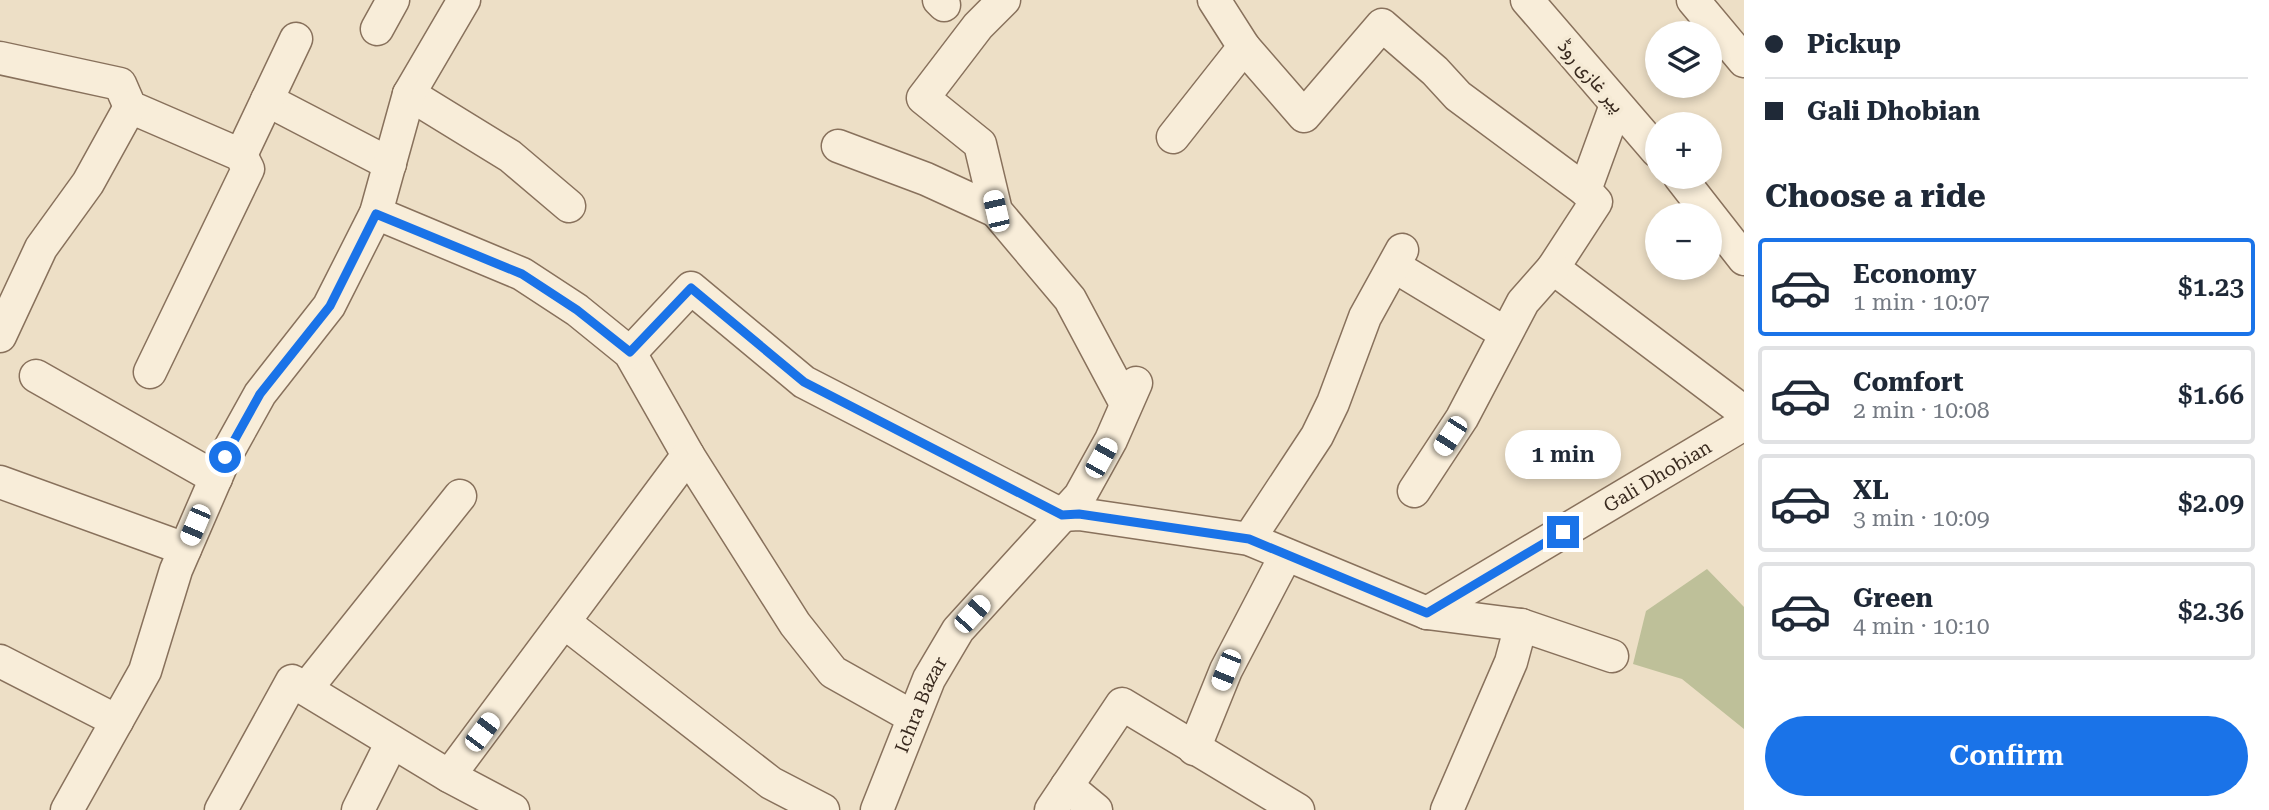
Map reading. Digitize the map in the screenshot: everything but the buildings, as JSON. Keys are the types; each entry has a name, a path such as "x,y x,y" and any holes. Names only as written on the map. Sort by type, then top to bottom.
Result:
{"street":[{"path":"377,29 393,0"},
{"path":"67,810 145,671 185,549 216,478 260,394 330,306 376,214 410,94 464,0"},
{"path":"996,211 981,144 923,98 978,26 1004,0"},
{"path":"1214,0 1244,47 1304,116 1382,25 1435,71 1458,96 1585,190 1596,202 1553,268 1523,302 1462,418 1414,491"},
{"name":"پیر غازی روڈ","path":"1527,0 1645,138"},
{"path":"1693,0 1744,61"},
{"path":"241,155 296,38"},
{"path":"1173,137 1244,47"},
{"path":"0,58 120,84 130,107 241,155 248,169 150,372"},
{"path":"410,94 510,156 569,206"},
{"path":"267,100 390,164"},
{"path":"1585,190 1616,105"},
{"path":"0,336 41,248 88,183 130,107"},
{"path":"838,146 926,179 996,211"},
{"path":"1689,189 1744,259"},
{"name":"Ichra Bazar","path":"877,810 903,751 913,716 929,678 958,630 1080,496 1111,440 1131,394 1070,299 996,211"},
{"path":"376,214 522,274 577,310 630,352 688,455 795,624 833,672 913,716"},
{"path":"1249,539 1317,436 1334,403 1365,317 1398,258 1505,333"},
{"path":"1553,268 1744,412"},
{"path":"630,352 691,288 804,382 1062,515 1079,514 1249,539 1427,613 1521,625 1612,656"},
{"path":"36,376 216,478"},
{"name":"Gali Dhobian","path":"1427,613 1744,424"},
{"path":"449,776 688,455"},
{"path":"0,482 185,549"},
{"path":"306,690 460,496"},
{"path":"1194,748 1226,670 1286,555"},
{"path":"564,622 771,783 823,810"},
{"path":"1447,810 1511,662 1521,625"},
{"path":"0,661 117,721"},
{"path":"221,810 292,681 449,776 513,810"},
{"path":"1096,810 1059,798 1122,704 1298,810"},
{"path":"358,810 392,742"}],"green space":[{"path":"1707,569 1744,607 1744,729 1682,679 1633,664 1646,611"}],"route":[{"path":"225,457 260,394 330,306 376,214 522,274 577,310 630,352 691,288 804,382 1062,515 1079,514 1249,539 1427,613 1563,532"}]}
